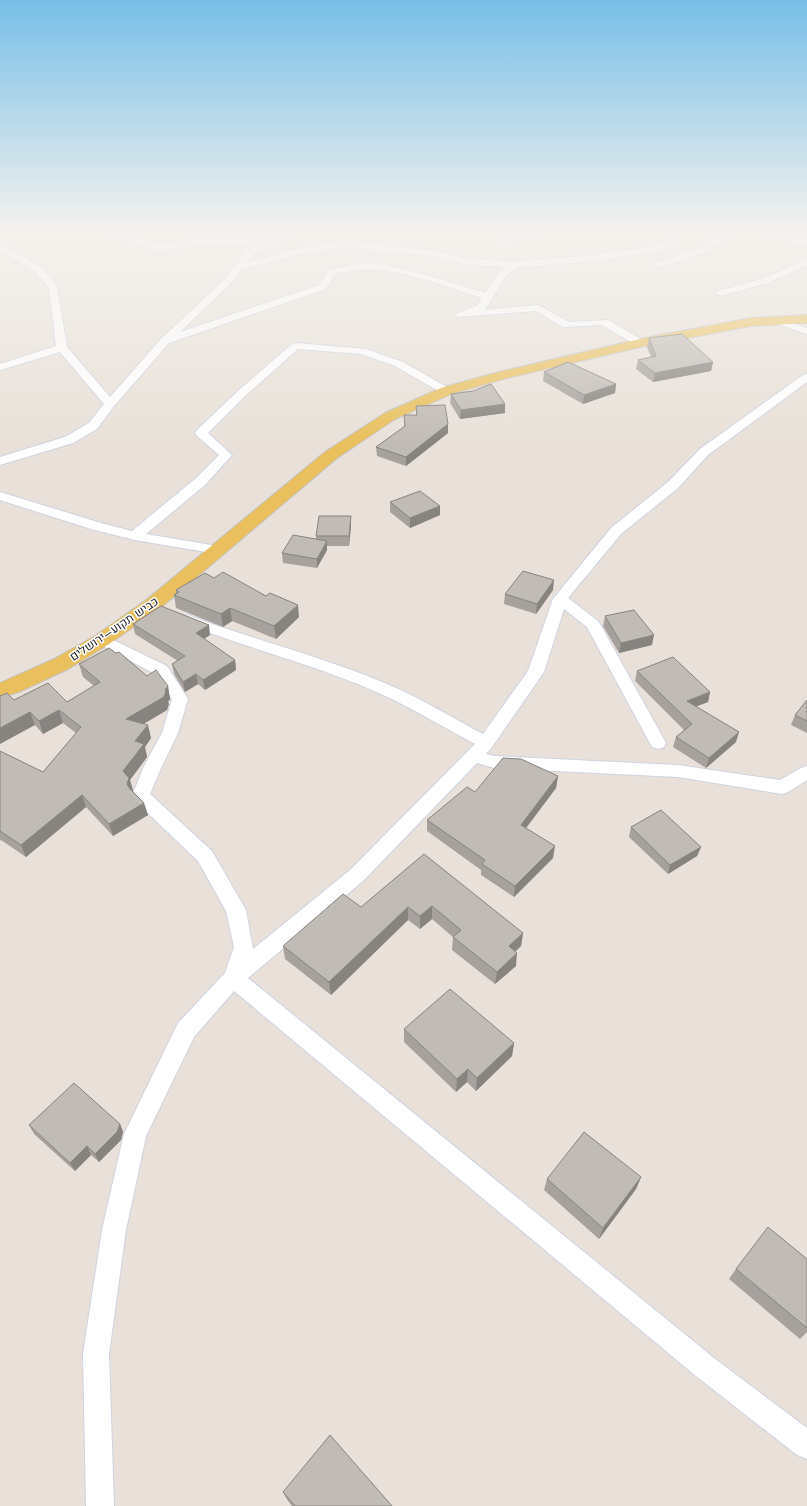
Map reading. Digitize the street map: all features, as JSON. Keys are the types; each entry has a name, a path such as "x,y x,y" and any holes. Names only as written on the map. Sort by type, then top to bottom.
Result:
{"main road":[{"name":"כביש תקוע–ירושלים","path":"0,691 61,664 102,640 164,610 218,550 331,455 390,416 446,391 500,376 640,343 751,322 807,319"}],"street":[{"path":"56,303 62,348 110,404"},
{"path":"0,460 68,440 93,426 110,404 166,341 205,303"},
{"path":"166,341 276,303"},
{"path":"484,303 481,308 461,315 538,308 567,325 604,322 640,343"},
{"path":"776,320 807,331"},
{"path":"135,536 200,482 226,454 201,433 242,393 296,346 362,351 399,364 446,391"},
{"path":"0,368 62,348"},
{"path":"100,1506 96,1354 114,1230 135,1134 186,1030 233,978 357,875 480,750 536,672 560,599 616,531 673,485 704,452 807,377"},
{"path":"3,499 135,536 218,550"},
{"path":"560,599 593,624 658,743"},
{"path":"164,610 225,634 309,660 397,695 480,750 494,762 678,771 782,787 807,772"},
{"path":"102,640 161,670 180,699 170,733 153,766 141,796 205,856 236,910 244,947 233,978"},
{"path":"233,978 705,1367 807,1445"}],"building":[{"path":"682,334 713,362 655,373 638,360 656,356 649,338"},
{"path":"568,362 616,384 584,395 544,372"},
{"path":"491,384 505,404 461,410 451,394 473,391"},
{"path":"445,405 448,424 406,457 376,447 405,426 404,415 417,415 416,406"},
{"path":"420,491 440,506 410,518 390,502"},
{"path":"319,516 351,516 349,536 316,536"},
{"path":"293,535 327,541 317,559 282,553"},
{"path":"523,571 554,580 537,604 505,594"},
{"path":"223,572 266,596 270,593 298,605 274,626 230,608 221,614 174,595 179,592 176,590 205,573 214,578"},
{"path":"161,606 209,625 196,633 235,660 203,680 196,674 183,682 172,664 185,656 133,624"},
{"path":"634,610 654,635 621,643 605,616"},
{"path":"109,648 116,653 119,652 147,676 156,670 168,686 165,690 164,697 126,719 148,725 135,741 144,744 123,771 129,778 127,784 130,789 144,803 109,824 82,795 21,845 0,831 0,751 43,772 81,727 59,710 39,721 30,712 0,728 0,696 7,693 14,700 48,683 67,702 100,682 79,664"},
{"path":"673,657 710,692 687,701 739,732 709,758 676,737 692,724 637,671"},
{"path":"807,700 807,721 795,715"},
{"path":"503,758 521,759 558,776 521,825 555,846 515,886 482,864 485,860 427,820 467,787 475,792"},
{"path":"661,810 701,847 670,865 631,827"},
{"path":"424,854 523,933 509,946 517,953 497,972 453,937 461,930 432,906 420,916 408,907 329,982 283,946 343,894 361,907"},
{"path":"450,989 514,1043 477,1078 468,1069 457,1079 404,1029"},
{"path":"74,1083 120,1124 117,1132 95,1154 87,1146 70,1163 29,1125"},
{"path":"584,1132 641,1177 603,1228 547,1179"},
{"path":"768,1227 807,1259 807,1328 736,1269"},
{"path":"330,1435 392,1506 295,1506 283,1492"}]}
